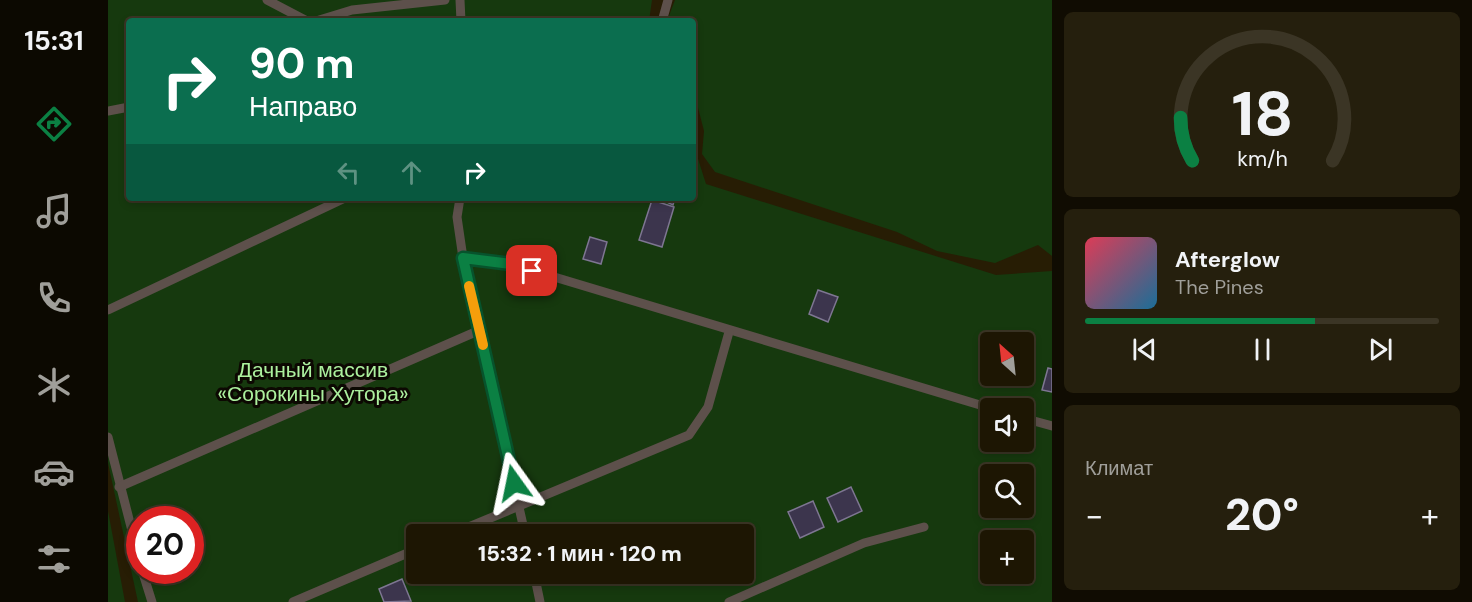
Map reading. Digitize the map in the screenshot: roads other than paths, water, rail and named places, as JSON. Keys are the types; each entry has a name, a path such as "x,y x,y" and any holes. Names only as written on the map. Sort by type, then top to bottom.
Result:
{"lane":[{"path":"267,0 301,18"},
{"path":"326,18 352,10 445,0"},
{"path":"460,0 461,18"},
{"path":"663,18 668,0"},
{"path":"108,111 126,108"},
{"path":"108,310 339,201"},
{"path":"460,201 457,217 463,258 523,524"},
{"path":"463,258 511,264 729,332 980,405"},
{"path":"119,487 480,330"},
{"path":"475,524 688,435 708,407 729,332"},
{"path":"1034,421 1052,426"},
{"path":"108,437 126,512"},
{"path":"729,602 864,543 924,527"},
{"path":"293,602 406,554"},
{"path":"146,584 152,602"},
{"path":"536,584 540,602"}],"park label":[{"name":"Дачный массив «Сорокины Хутора»","path":"313,382"}]}
